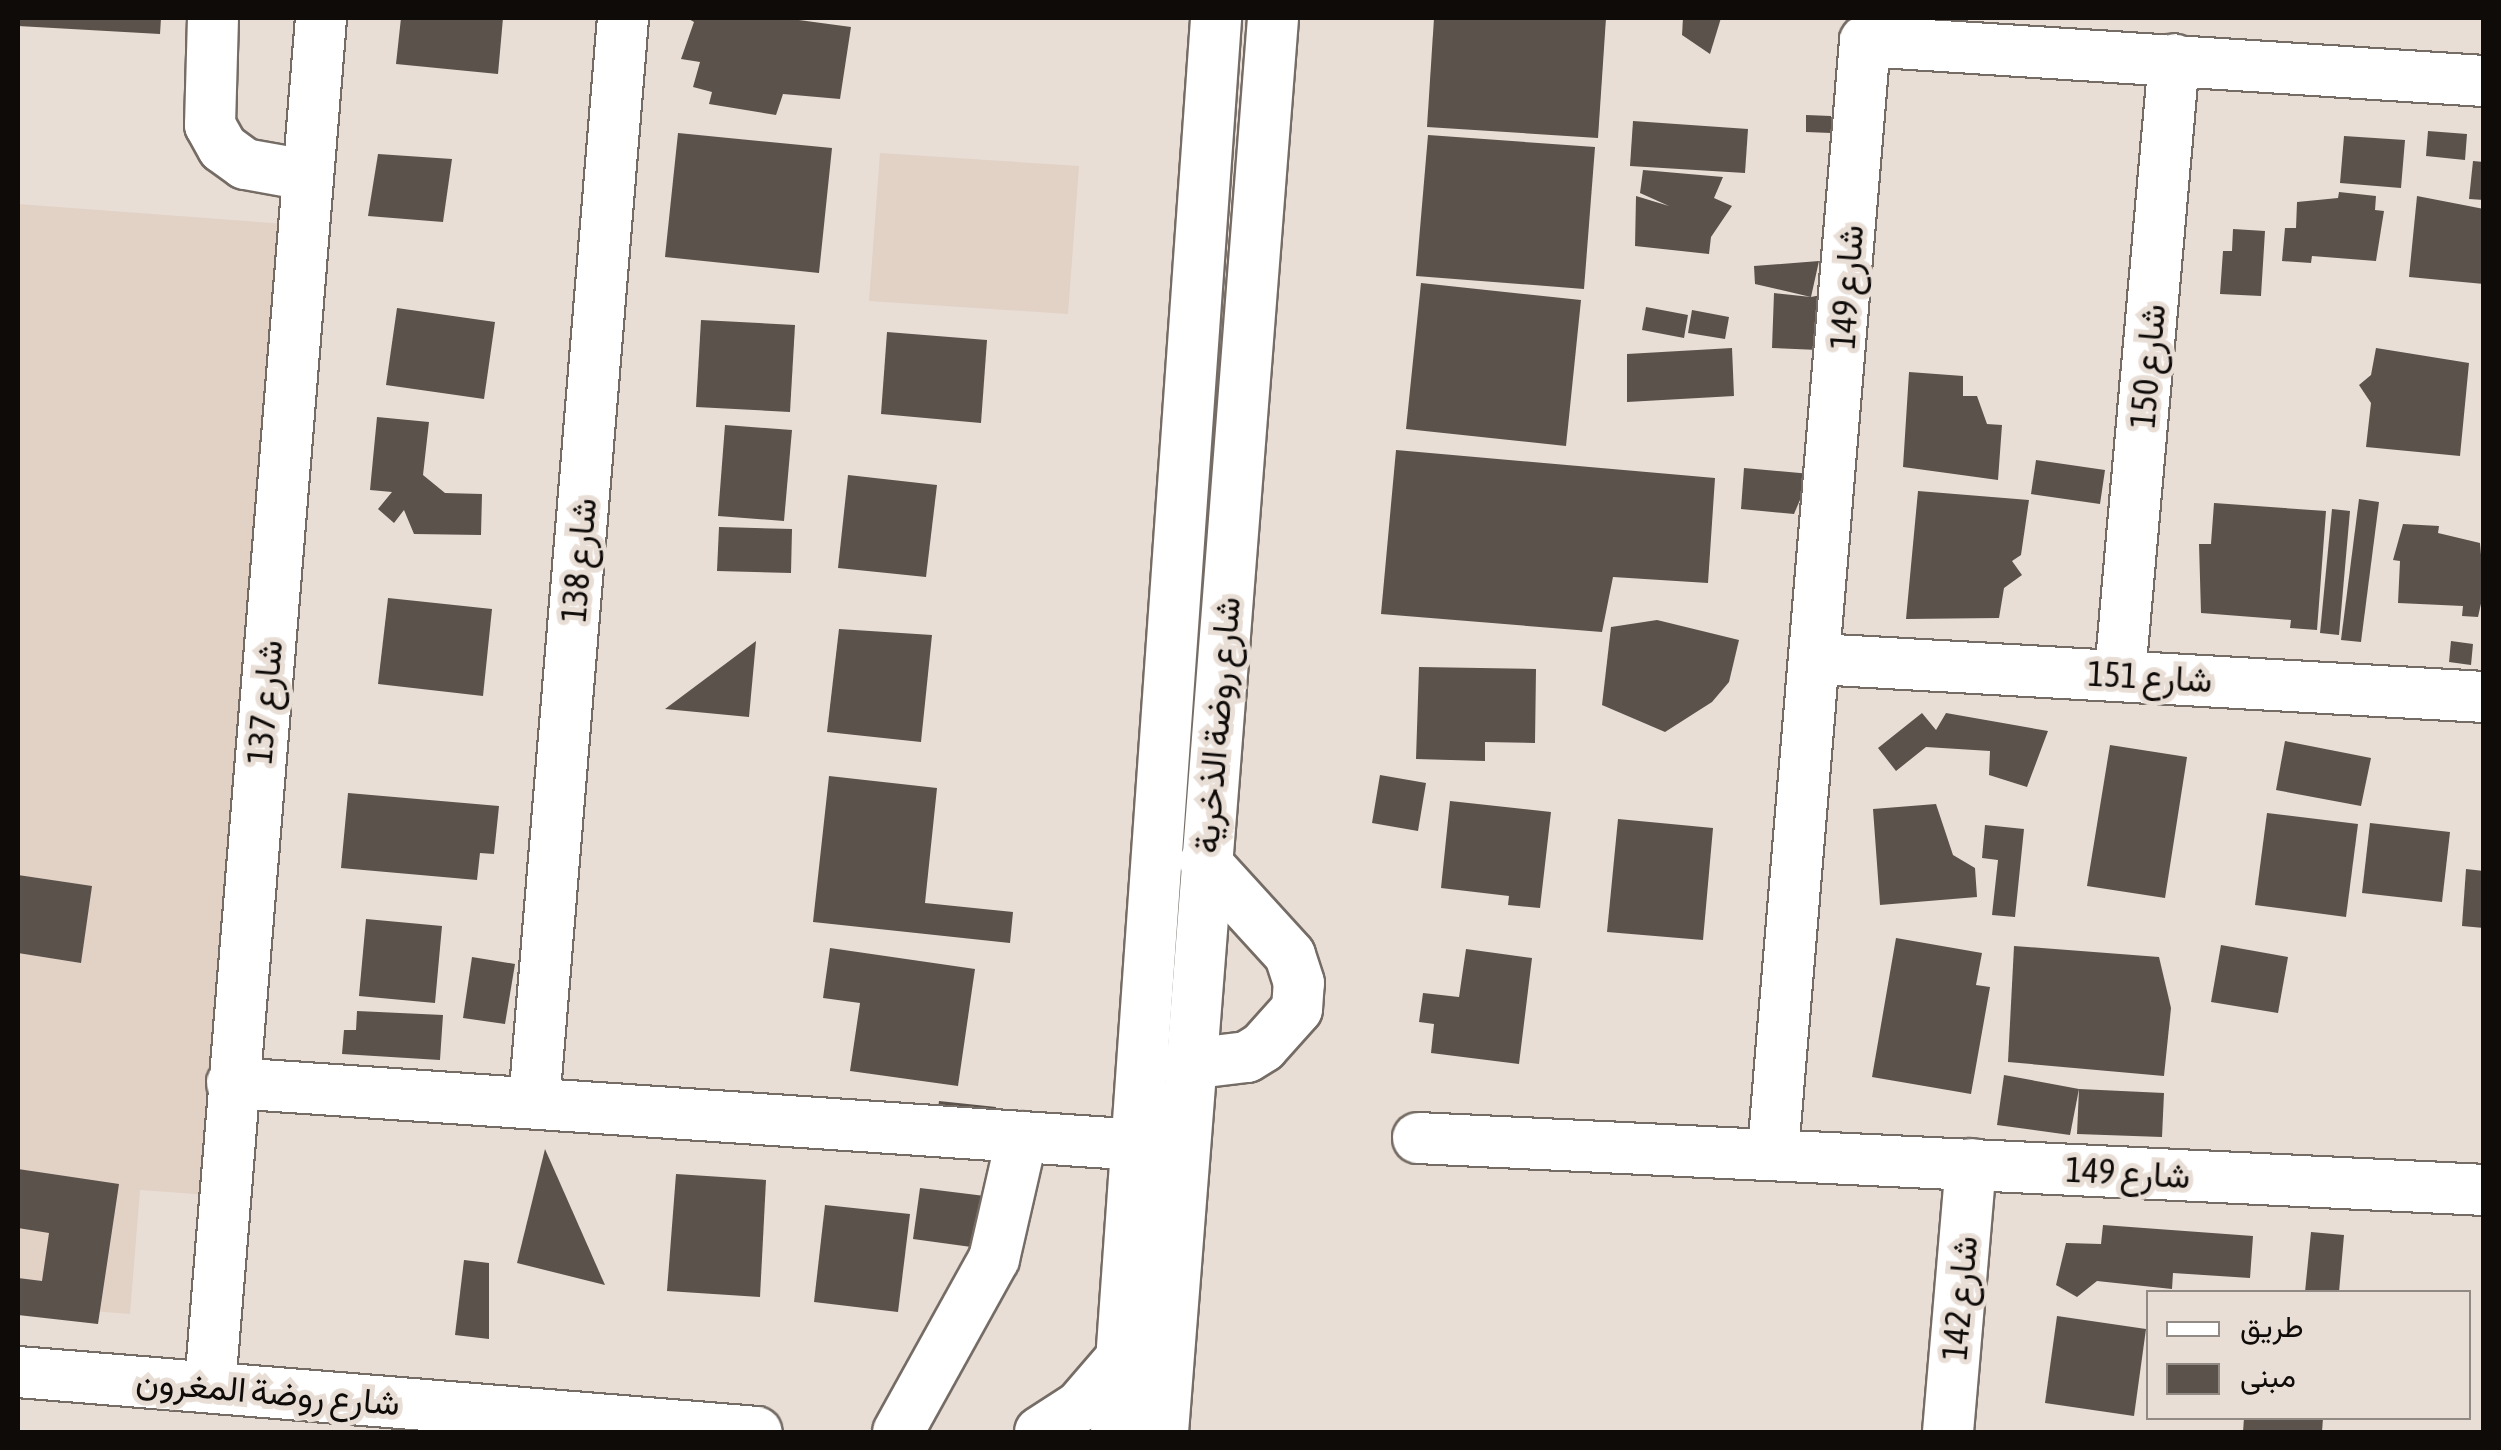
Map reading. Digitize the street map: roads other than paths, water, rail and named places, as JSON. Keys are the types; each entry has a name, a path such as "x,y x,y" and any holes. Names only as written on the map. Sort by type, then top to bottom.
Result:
{"street":[{"path":"213,18 210,124 222,148 245,164 308,175"},
{"name":"شارع 137","path":"210,1386 320,18"},
{"name":"شارع 138","path":"534,1103 623,18"},
{"name":"شارع روضة الذخرية","path":"1116,1432 1216,18"},
{"name":"شارع روضة الذخرية","path":"1163,1432 1273,18"},
{"name":"شارع 149","path":"1772,1151 1817,659 1865,41 2476,71"},
{"name":"شارع 150","path":"2120,674 2174,59"},
{"name":"شارع 151","path":"1817,659 2484,697"},
{"path":"1189,1064 1246,1057 1264,1047 1296,1009 1300,983 1290,955 1205,862"},
{"path":"232,1083 1138,1145"},
{"path":"898,1432 994,1259 1022,1137"},
{"name":"شارع 149","path":"1418,1138 1772,1151 2484,1190"},
{"name":"شارع 142","path":"1948,1432 1970,1164"},
{"path":"1040,1432 1080,1406 1123,1356"},
{"name":"شارع روضة المغرون","path":"18,1372 210,1386 506,1422 757,1432"}]}
